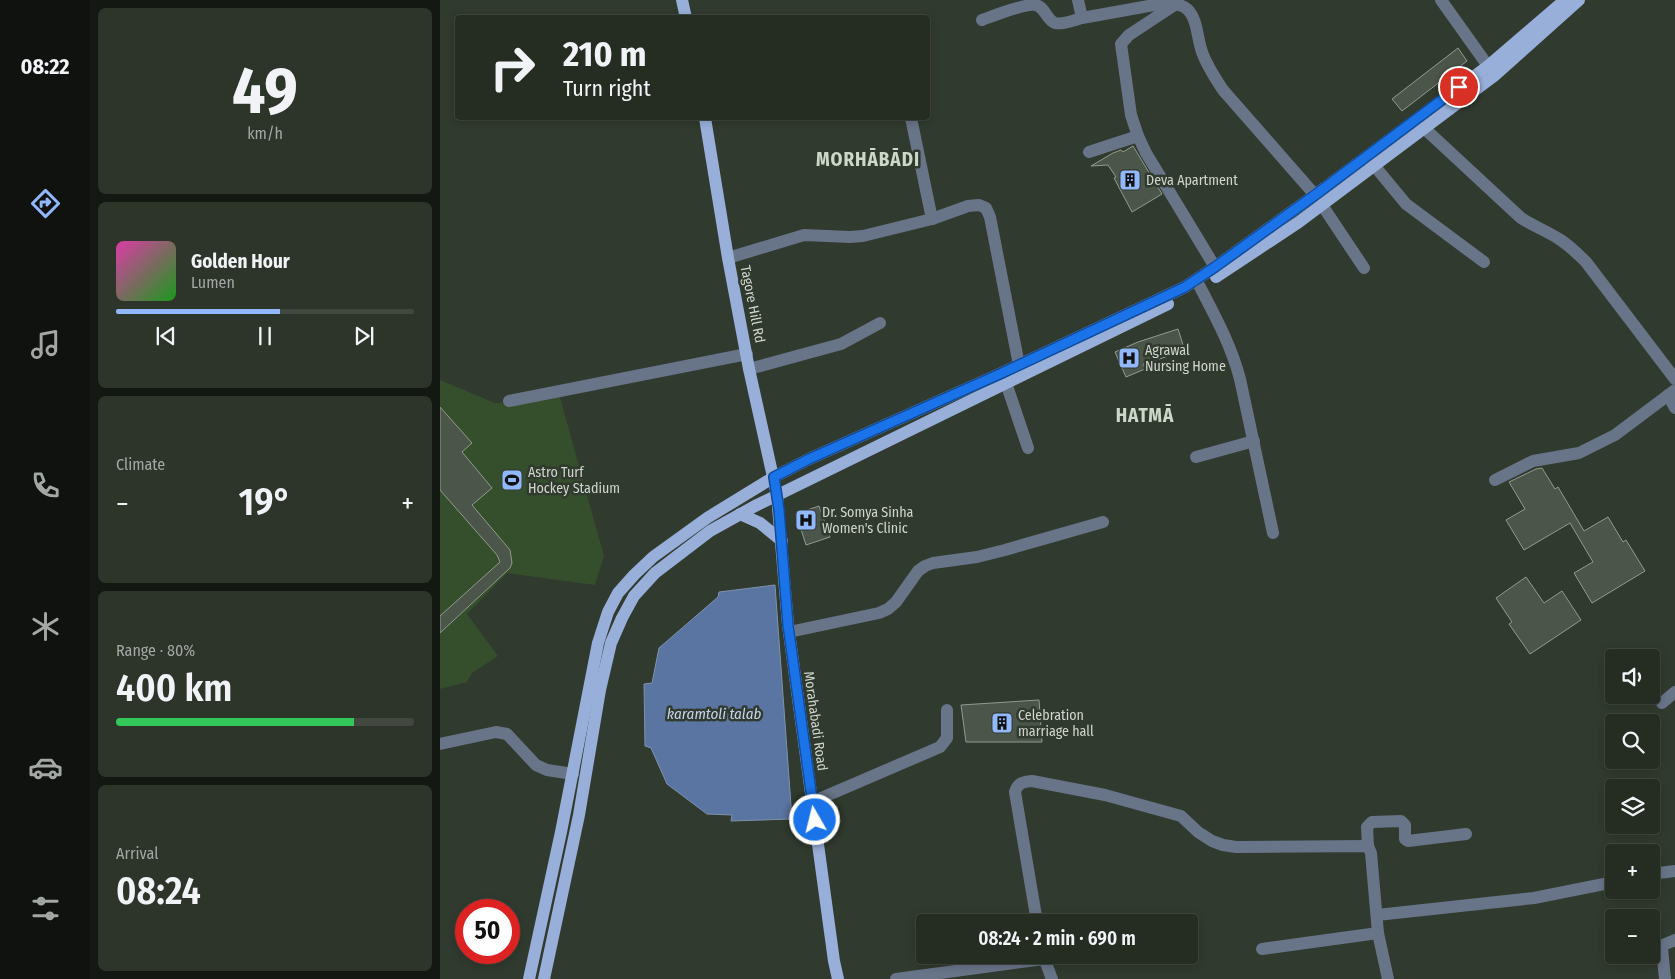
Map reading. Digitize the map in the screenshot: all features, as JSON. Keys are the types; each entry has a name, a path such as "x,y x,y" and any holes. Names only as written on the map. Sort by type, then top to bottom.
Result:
{"main road":[{"path":"682,0 685,15"},
{"path":"529,979 573,774 598,643 608,612 618,593 634,575 654,557 707,518 774,477 809,459 1019,365 1185,287 1319,200 1371,161 1488,66 1565,0"},
{"path":"1371,161 1424,128 1494,76 1579,0"},
{"name":"Tagore Hill Rd","path":"705,120 728,258 749,369 777,495"},
{"path":"544,979 579,815 600,690 611,643 634,596 655,574 710,531 740,514 1189,294 1299,222 1319,200"},
{"name":"Morahabadi Road","path":"777,495 789,632 838,979"},
{"path":"740,514 760,523 782,541"}],"street":[{"path":"1078,0 1082,18"},
{"path":"1441,0 1488,66"},
{"path":"982,20 1036,4 1055,23 1150,3 1176,4 1187,8 1193,17 1201,51 1211,73 1223,90 1319,200 1364,268"},
{"path":"1176,4 1129,35 1121,44 1131,115 1138,136 1151,161 1215,267"},
{"path":"911,120 932,219"},
{"path":"1424,128 1521,218 1559,238 1574,249 1674,374"},
{"path":"1089,152 1138,136"},
{"path":"1371,161 1406,204 1484,262"},
{"path":"728,258 804,235 863,236 932,219 979,204 986,208 990,216 1019,365"},
{"path":"1200,286 1229,342 1235,359 1273,533"},
{"path":"749,369 841,344 880,323"},
{"path":"509,401 747,354"},
{"path":"1006,383 1028,448"},
{"path":"1495,480 1533,461 1580,453 1615,435 1672,392 1675,408"},
{"path":"1196,457 1254,441"},
{"path":"789,632 879,613 888,609 896,602 918,571 933,563 977,557 1103,522"},
{"path":"1662,703 1675,692"},
{"path":"812,802 940,747 947,738 947,710"},
{"path":"440,744 496,732 507,734 536,766 547,770 573,774"},
{"path":"1036,914 1015,792 1017,786 1022,782 1032,781 1105,794 1181,816 1198,832 1212,841 1223,845 1236,847 1368,846"},
{"path":"1388,979 1378,933 1367,827 1372,822 1401,821 1405,825 1405,839 1408,841 1466,834"},
{"path":"1660,872 1675,870"},
{"path":"1377,915 1534,898 1605,884"},
{"path":"1262,949 1378,933"},
{"path":"1665,979 1662,948 1664,945 1675,940"},
{"path":"896,979 996,964"},
{"path":"1046,964 1052,979"}],"green space":[{"name":"Astro Turf Hockey Stadium","path":"440,380 495,403 525,402 559,394 604,556 595,585 507,573 467,614 498,656 472,673 467,682 440,689"}],"water":[{"name":"karamtoli talab","path":"775,585 792,819 731,821 732,815 707,814 667,784 651,748 645,746 644,684 652,683 659,648 718,597 719,592"}],"building":[{"path":"1458,48 1467,61 1402,111 1392,99"},
{"name":"Deva Apartment","path":"1133,146 1162,194 1132,212 1114,178 1116,177 1108,165 1091,166 1113,153 1121,150 1123,152"},
{"path":"1178,329 1185,351 1143,364 1145,369 1126,377 1115,352 1138,342"},
{"path":"440,407 472,443 462,452 492,488 472,505 510,550 512,563 510,568 440,633 440,616 500,562 497,555 440,490"},
{"path":"1542,468 1555,489 1558,487 1584,531 1608,517 1623,542 1626,540 1645,571 1592,603 1574,573 1593,562 1570,523 1524,550 1506,520 1525,509 1509,482"},
{"path":"819,506 830,537 806,545 796,514"},
{"path":"1526,577 1544,603 1562,591 1581,620 1530,654 1509,624 1512,622 1496,598"},
{"name":"Celebration marriage hall","path":"1039,700 1042,742 966,742 961,705"}],"place":[{"name":"Deva Apartment","path":"1130,180"},
{"name":"Agrawal Nursing Home","path":"1129,358"},
{"name":"Astro Turf Hockey Stadium","path":"512,480"},
{"name":"Dr. Somya Sinha Women's Clinic","path":"806,520"},
{"name":"Celebration marriage hall","path":"1002,723"}],"district":[{"name":"MORHĀBĀDI","path":"868,159"},
{"name":"HATMĀ","path":"1145,415"}],"route":[{"path":"815,820 788,625 779,510 774,477 809,459 1002,373 1185,287 1315,195 1459,87"}]}
